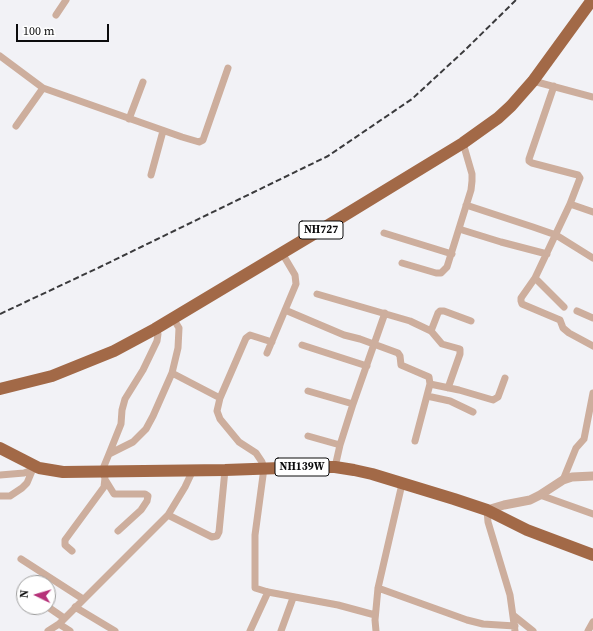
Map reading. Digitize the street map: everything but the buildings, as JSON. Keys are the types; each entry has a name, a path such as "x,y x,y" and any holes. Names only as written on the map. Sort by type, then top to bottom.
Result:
{"highway":[{"name":"NH727","path":"0,389 52,376 114,351 173,318 463,143 498,118 533,81 592,0"},
{"name":"NH139W","path":"0,448 35,469 104,476 193,470 335,467 372,474 487,510 527,530 593,555"}],"street":[{"path":"56,15 66,0"},
{"path":"0,56 43,88 197,142 201,142 204,137 228,68"},
{"path":"533,81 593,97"},
{"path":"129,119 143,82"},
{"path":"554,86 529,159 532,163 578,175 579,180 570,204 547,254 535,278 521,298 521,301 522,304 560,320 564,330 593,346"},
{"path":"16,126 43,88"},
{"path":"151,175 163,131"},
{"path":"402,263 441,273 447,267 472,181 472,174 463,143"},
{"path":"570,204 593,212"},
{"path":"466,205 556,235 593,258"},
{"path":"459,229 547,254"},
{"path":"384,233 452,254"},
{"path":"267,353 297,281 282,253"},
{"path":"535,278 564,307"},
{"path":"317,294 422,325 431,331 442,344 460,350 460,354 448,388"},
{"path":"284,310 344,335 398,353 400,356 400,365 427,376 430,379 430,384 415,441"},
{"path":"431,331 440,311 471,320"},
{"path":"577,311 593,318"},
{"path":"335,467 340,445 353,404 385,313"},
{"path":"109,454 133,442 146,429 153,416 172,373 178,348 180,338 179,328 173,318"},
{"path":"72,551 65,546 65,540 101,491 109,454 121,424 125,399 143,370 157,341 158,334 155,328"},
{"path":"272,342 250,335 246,338 220,398 217,411 220,419 239,442 260,457 264,468 255,536 254,586 257,590 338,605 375,615"},
{"path":"302,345 367,366"},
{"path":"172,373 220,398"},
{"path":"430,384 493,400 498,397 505,378"},
{"path":"308,391 353,404"},
{"path":"563,480 576,448 590,430 593,393"},
{"path":"427,396 450,401 473,412"},
{"path":"308,436 340,445"},
{"path":"0,475 24,473 35,469"},
{"path":"0,496 10,496 22,488 27,483 35,469"},
{"path":"48,631 59,624 168,515 185,487 193,470"},
{"path":"168,515 204,533 217,536 219,532 225,470"},
{"path":"104,476 114,494 144,494 148,496 148,501 141,510 118,531"},
{"path":"378,588 467,620 515,629 510,595 488,522 487,510 530,500 563,480 572,477 593,476"},
{"path":"376,631 375,615 378,588 402,484"},
{"path":"540,495 593,514"},
{"path":"21,559 83,599"},
{"path":"250,631 268,592"},
{"path":"281,631 294,598"},
{"path":"75,607 115,631"},
{"path":"56,612 64,618"},
{"path":"513,615 533,631"},
{"path":"588,631 593,622"},
{"path":"59,624 70,631"}],"railway":[{"path":"0,314 328,156 412,99 516,0"}]}
